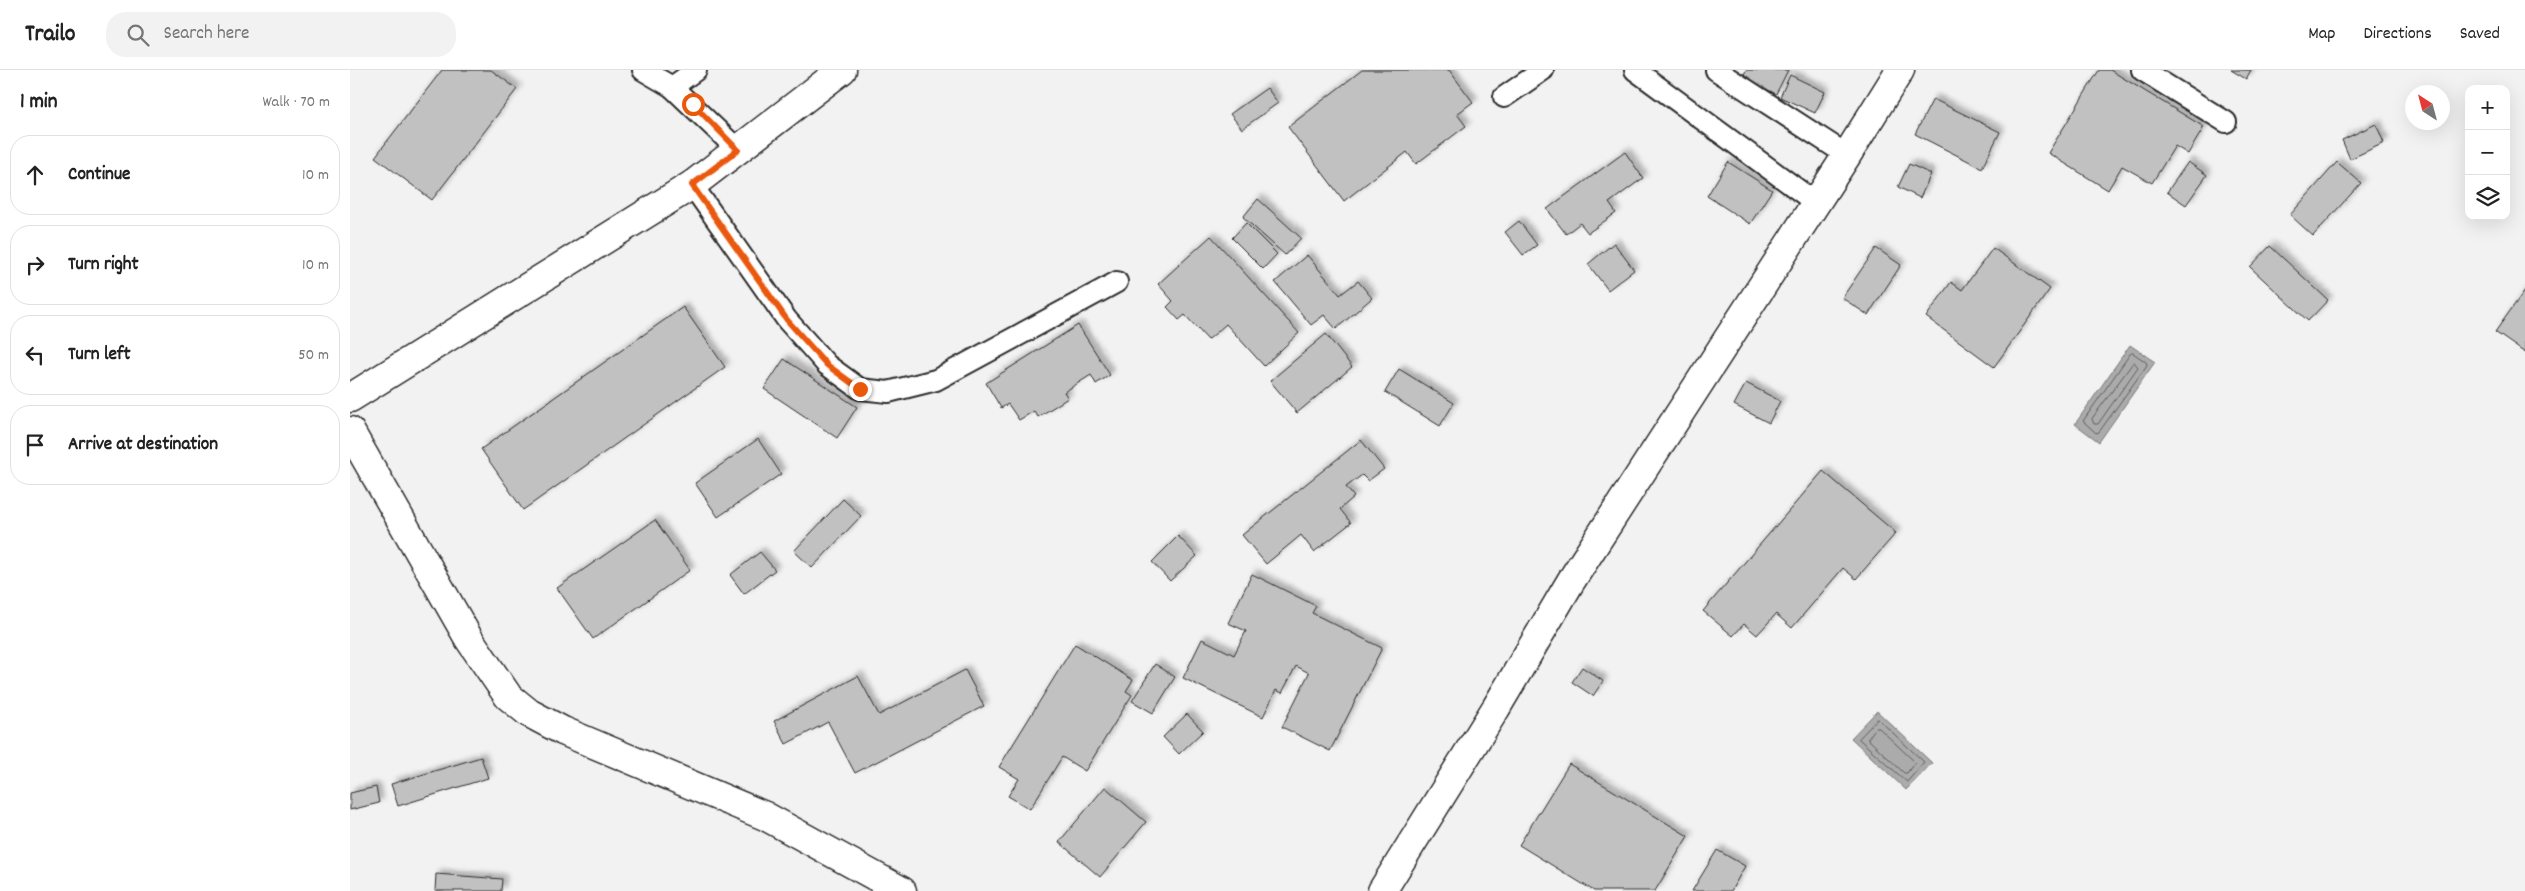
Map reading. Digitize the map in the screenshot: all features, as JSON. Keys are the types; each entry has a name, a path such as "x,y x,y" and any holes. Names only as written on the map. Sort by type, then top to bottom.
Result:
{"street":[{"path":"350,398 692,185 842,70"},
{"path":"1382,891 1496,708 1571,581 1900,70"},
{"path":"350,431 469,639 508,696 529,713 562,731 765,816 902,891"}],"lane":[{"path":"643,70 672,87 693,104 738,150"},
{"path":"672,87 696,70"},
{"path":"1504,97 1543,70"},
{"path":"1635,70 1816,203"},
{"path":"1716,70 1847,155"},
{"path":"2142,70 2226,122"},
{"path":"692,185 787,320 827,365 860,389 888,392 936,380 1117,282"}],"water":[{"path":"2130,345 2155,362 2099,442 2075,424"},
{"path":"1877,711 1932,763 1906,790 1851,738"}],"building":[{"path":"442,70 491,70 517,89 432,200 375,157"},
{"path":"1362,70 1449,70 1473,102 1457,114 1466,126 1416,164 1407,152 1344,201 1288,127"},
{"path":"1746,70 1788,70 1776,94 1743,77"},
{"path":"2099,70 2110,70 2204,127 2188,154 2175,146 2152,183 2122,166 2108,190 2048,153"},
{"path":"2231,70 2251,70 2246,79"},
{"path":"1790,75 1825,92 1815,113 1780,97"},
{"path":"1267,88 1278,103 1242,129 1230,114"},
{"path":"1933,99 2000,132 1982,168 1915,134"},
{"path":"2376,124 2384,143 2350,159 2342,140"},
{"path":"1625,152 1643,178 1609,203 1616,213 1588,233 1580,223 1566,234 1547,209"},
{"path":"1728,162 1772,190 1750,224 1707,196"},
{"path":"2188,162 2207,175 2186,205 2167,192"},
{"path":"2337,162 2361,183 2313,236 2290,215"},
{"path":"1909,164 1931,174 1920,198 1898,187"},
{"path":"1258,199 1301,238 1285,255 1243,217"},
{"path":"1519,221 1537,245 1523,255 1505,232"},
{"path":"1246,223 1277,254 1263,269 1232,238"},
{"path":"1211,236 1299,333 1264,366 1226,324 1208,340 1185,315 1179,320 1167,307 1173,301 1158,284"},
{"path":"1614,243 1634,270 1608,290 1588,264"},
{"path":"2270,246 2328,300 2308,321 2250,267"},
{"path":"1876,248 1901,265 1868,315 1842,298"},
{"path":"1993,248 2050,289 1994,367 1926,317 1951,282 1962,290"},
{"path":"1307,255 1340,295 1358,281 1372,298 1336,329 1324,315 1311,325 1275,282"},
{"path":"2525,290 2525,353 2495,332"},
{"path":"683,307 725,367 523,510 481,449"},
{"path":"1078,325 1110,375 1096,384 1091,375 1064,392 1068,398 1038,417 1034,411 1019,420 1008,404 1001,408 986,383"},
{"path":"1326,334 1352,367 1297,413 1270,381"},
{"path":"784,359 857,407 837,438 764,389"},
{"path":"1399,369 1454,403 1440,426 1385,392"},
{"path":"1746,383 1780,401 1769,423 1734,405"},
{"path":"758,439 781,474 718,517 695,483"},
{"path":"1361,440 1384,469 1368,481 1362,475 1346,487 1354,497 1340,509 1351,523 1314,552 1301,535 1266,564 1242,535"},
{"path":"1823,471 1896,533 1856,579 1843,568 1792,628 1776,614 1757,635 1744,624 1733,636 1703,611"},
{"path":"843,499 861,516 812,568 794,551"},
{"path":"655,520 690,570 593,639 557,588"},
{"path":"1178,536 1197,556 1170,581 1152,562"},
{"path":"760,552 775,570 744,594 730,575"},
{"path":"1252,574 1316,606 1312,613 1382,648 1330,751 1282,727 1309,673 1296,666 1282,693 1276,690 1263,717 1183,678 1202,639 1234,655 1246,631 1228,623"},
{"path":"1075,644 1133,680 1126,691 1132,695 1085,771 1062,757 1030,809 1008,796 1019,779 999,767"},
{"path":"1155,664 1175,677 1153,713 1132,701"},
{"path":"1582,667 1603,681 1593,696 1572,682"},
{"path":"965,670 984,706 855,773 828,722 786,744 774,721 858,676 879,715"},
{"path":"1187,714 1203,731 1179,754 1163,737"},
{"path":"481,757 488,778 398,806 391,784"},
{"path":"1569,764 1688,836 1655,891 1594,891 1519,845"},
{"path":"376,787 379,803 350,810 350,793"},
{"path":"1105,787 1146,822 1100,877 1059,842"},
{"path":"1717,850 1745,866 1731,891 1692,891"},
{"path":"436,874 502,879 501,891 435,891"}],"route":[{"path":"693,104 738,150 692,185 735,249 787,320 827,365 860,389"}]}
